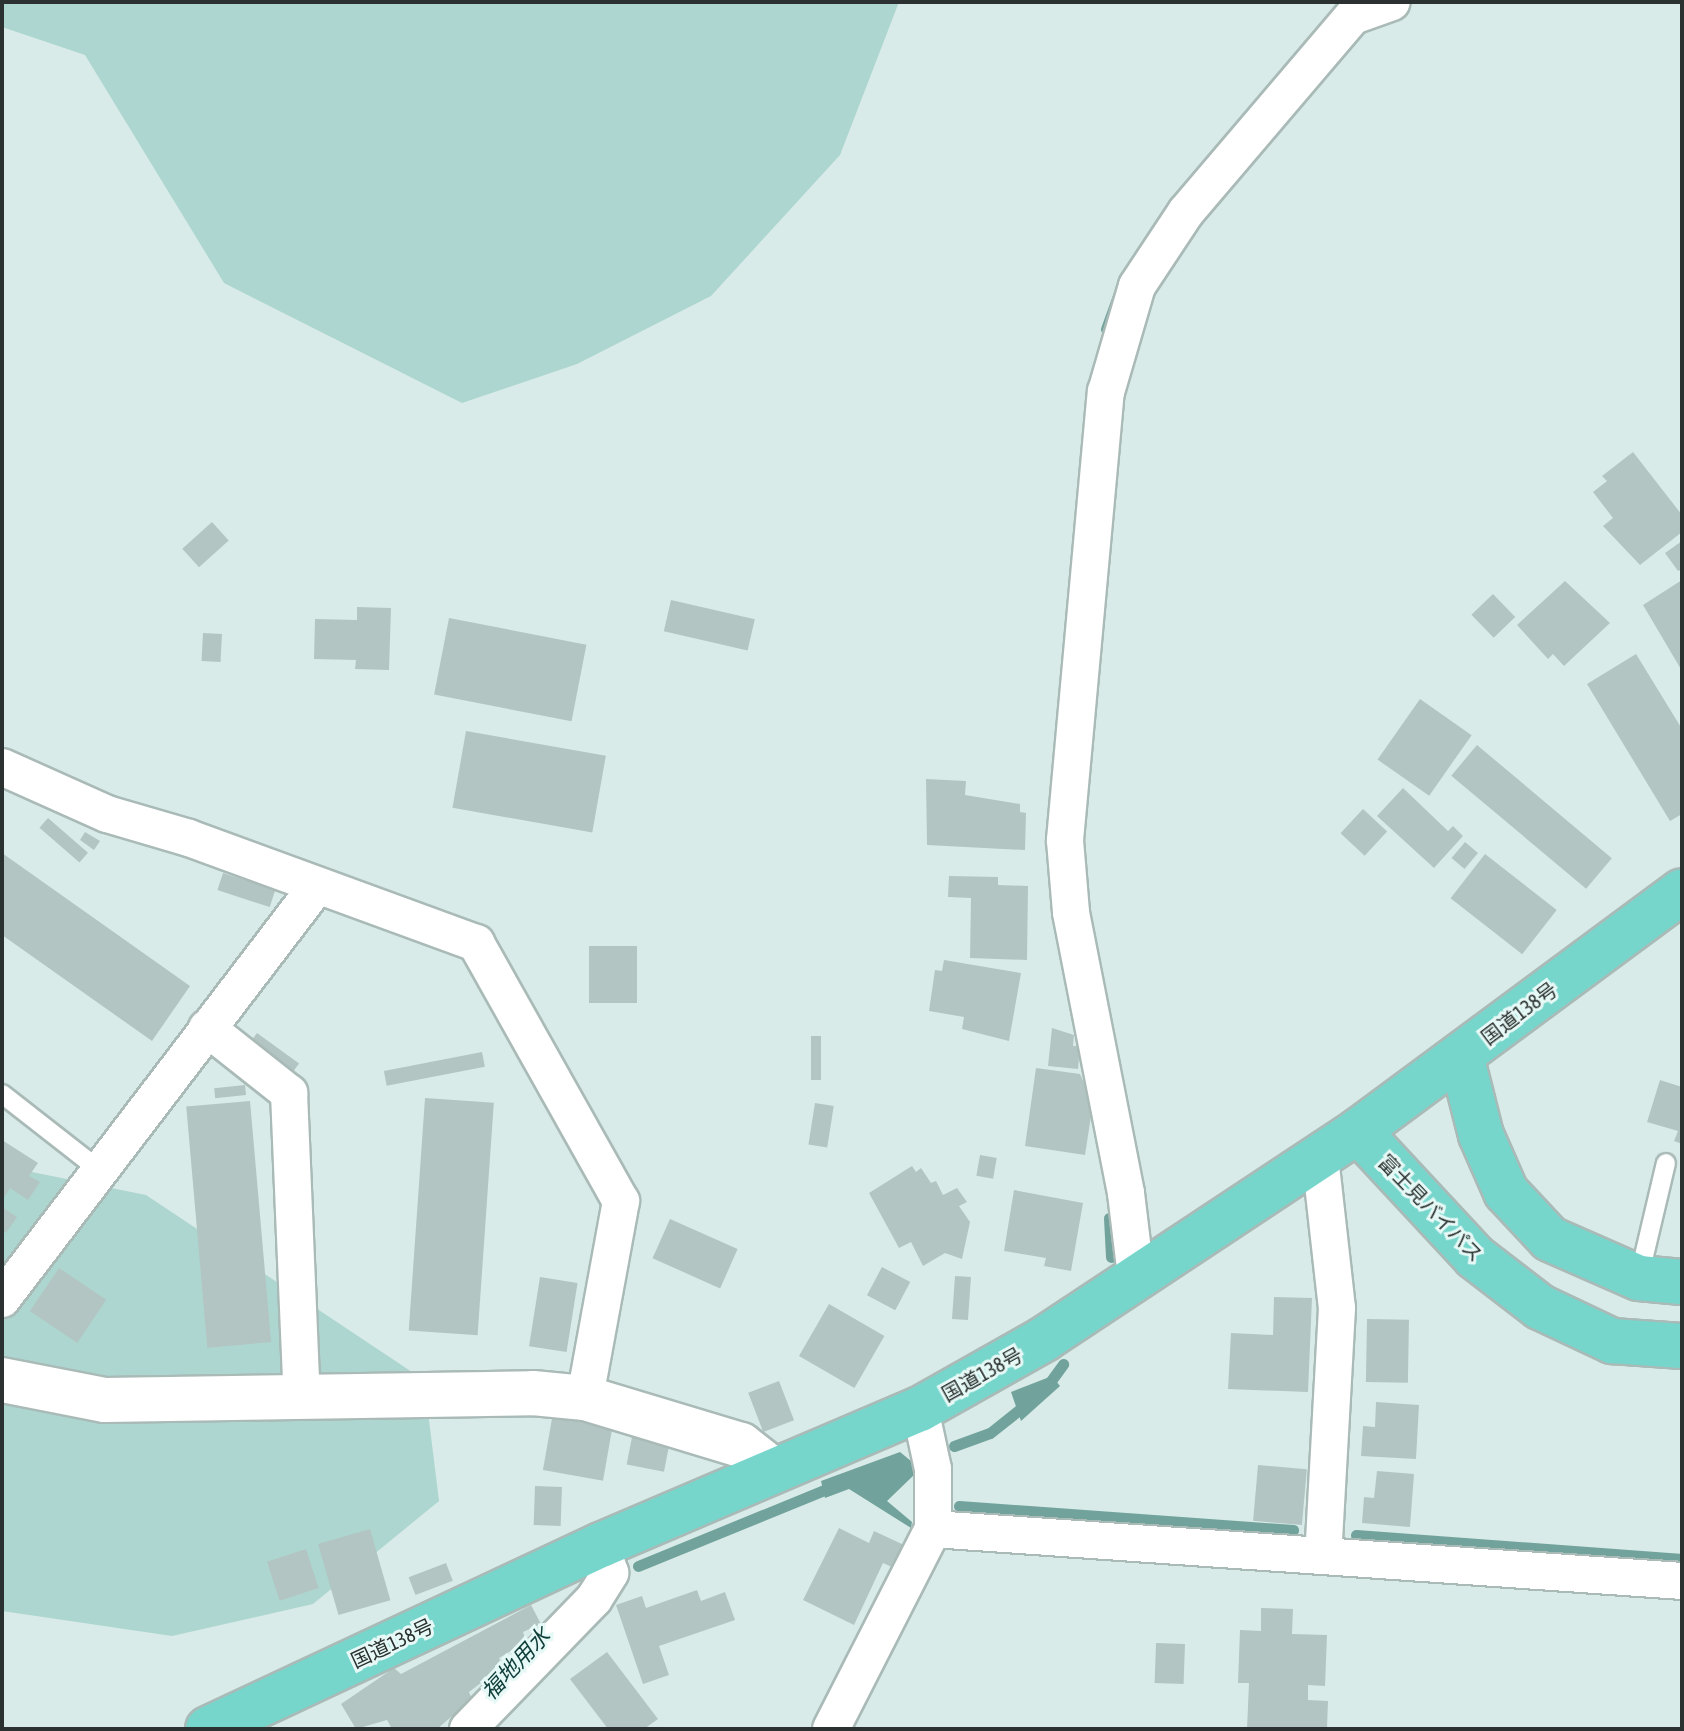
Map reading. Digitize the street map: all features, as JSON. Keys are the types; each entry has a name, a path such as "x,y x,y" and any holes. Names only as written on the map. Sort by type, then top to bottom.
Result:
{"highway":[{"name":"国道138号","path":"208,1729 601,1545 920,1409 1044,1339 1358,1131 1682,891"},
{"path":"1461,1056 1481,1135 1506,1192 1550,1239 1639,1278 1682,1282"},
{"name":"富士見バイパス","path":"1358,1131 1475,1257 1540,1307 1612,1341 1682,1346"}],"street":[{"path":"1136,1276 1126,1193 1071,912 1065,840 1106,392 1137,286 1186,212 1353,16 1392,2"},
{"path":"2,767 107,814 476,943 621,1201 585,1398"},
{"path":"2,1299 98,1169 317,886"},
{"path":"207,1028 289,1093 302,1398"},
{"path":"1320,1157 1337,1308 1323,1556"},
{"path":"2,1380 105,1400 533,1393 585,1398 741,1445 773,1470"},
{"path":"831,1729 933,1529 933,1469 920,1409"},
{"path":"933,1529 1682,1581"},
{"path":"468,1729 594,1599 610,1573 601,1545"}],"lane":[{"path":"2,1094 98,1169"},
{"path":"1639,1278 1666,1163"}],"shaded area":[{"path":"2,2 899,2 840,155 711,296 577,364 462,403 224,283 85,55 2,27"},
{"path":"2,1166 146,1195 424,1380 439,1501 313,1604 172,1636 2,1611"},
{"path":"1052,1376 1060,1386 1021,1421 1011,1392"},
{"path":"900,1452 911,1461 915,1474 887,1501 912,1522 911,1528 849,1489 825,1498 821,1481"}],"building":[{"path":"1633,452 1682,515 1682,532 1640,565 1603,526 1613,518 1593,492 1607,481 1602,476"},
{"path":"212,522 229,541 199,567 182,549"},
{"path":"1682,541 1682,569 1678,571 1665,553"},
{"path":"1682,580 1682,671 1643,605"},
{"path":"1565,581 1610,623 1564,666 1553,654 1548,659 1517,625"},
{"path":"1493,594 1515,617 1494,638 1471,615"},
{"path":"671,600 755,619 748,651 664,631"},
{"path":"357,607 391,608 389,670 355,669 356,660 314,659 315,619 357,620"},
{"path":"449,618 586,645 572,721 434,695"},
{"path":"203,633 222,634 221,662 202,661"},
{"path":"1636,654 1682,729 1682,814 1670,821 1587,684"},
{"path":"1420,699 1472,735 1429,796 1378,760"},
{"path":"466,731 606,756 592,832 452,808"},
{"path":"1477,745 1612,858 1586,889 1451,776"},
{"path":"926,779 966,781 965,795 1020,804 1020,812 1026,813 1025,850 927,845"},
{"path":"1403,788 1448,831 1453,826 1463,836 1434,868 1377,816"},
{"path":"1363,809 1387,832 1365,856 1340,833"},
{"path":"48,818 88,853 79,863 39,828"},
{"path":"85,832 100,841 94,850 80,840"},
{"path":"1465,842 1478,853 1465,869 1452,858"},
{"path":"2,853 190,986 152,1041 2,935"},
{"path":"1485,854 1557,910 1522,954 1451,898"},
{"path":"223,873 275,890 270,907 217,890"},
{"path":"949,876 998,877 998,885 1028,886 1027,960 970,958 971,898 948,897"},
{"path":"589,946 637,946 637,1003 589,1003"},
{"path":"944,960 1021,973 1009,1041 962,1029 964,1017 929,1011 935,970 942,971"},
{"path":"1052,1028 1074,1035 1073,1046 1080,1046 1078,1069 1048,1066"},
{"path":"257,1033 299,1064 289,1077 247,1047"},
{"path":"811,1036 821,1036 821,1080 811,1080"},
{"path":"482,1052 485,1067 387,1086 384,1071"},
{"path":"1036,1068 1080,1074 1093,1103 1085,1155 1025,1146"},
{"path":"1660,1080 1682,1087 1682,1144 1674,1141 1678,1131 1647,1122"},
{"path":"245,1085 246,1095 215,1098 214,1088"},
{"path":"425,1098 494,1103 478,1335 409,1330"},
{"path":"250,1101 271,1342 207,1348 186,1107"},
{"path":"815,1103 834,1106 827,1147 808,1144"},
{"path":"2,1140 38,1163 29,1176 40,1182 28,1200 10,1188 2,1201"},
{"path":"980,1155 997,1158 993,1179 976,1176"},
{"path":"912,1166 916,1172 921,1168 931,1183 936,1181 943,1195 957,1188 967,1202 959,1206 970,1222 962,1259 945,1253 923,1266 911,1242 899,1248 869,1193"},
{"path":"1014,1190 1083,1203 1071,1271 1044,1266 1046,1258 1004,1251"},
{"path":"2,1207 17,1217 6,1233 2,1230"},
{"path":"670,1219 738,1249 720,1288 653,1258"},
{"path":"882,1267 910,1282 895,1310 867,1295"},
{"path":"59,1268 106,1300 77,1343 30,1311"},
{"path":"955,1276 971,1277 968,1320 952,1319"},
{"path":"540,1277 578,1283 567,1352 529,1346"},
{"path":"1274,1297 1312,1298 1308,1392 1228,1389 1231,1333 1273,1335"},
{"path":"829,1304 884,1336 854,1388 799,1356"},
{"path":"1367,1319 1409,1320 1408,1383 1366,1382"},
{"path":"779,1381 794,1420 763,1432 748,1393"},
{"path":"1376,1402 1419,1405 1416,1459 1361,1456 1363,1426 1375,1427"},
{"path":"553,1413 613,1424 603,1481 543,1470"},
{"path":"632,1437 669,1444 664,1472 627,1464"},
{"path":"1258,1465 1307,1469 1302,1525 1253,1521"},
{"path":"1377,1471 1414,1474 1410,1527 1362,1523 1364,1497 1374,1498"},
{"path":"535,1486 562,1487 561,1526 534,1525"},
{"path":"839,1528 869,1543 874,1531 904,1545 894,1568 883,1563 854,1625 803,1600"},
{"path":"370,1529 390,1600 338,1615 318,1544"},
{"path":"306,1549 319,1588 280,1601 267,1562"},
{"path":"446,1563 453,1581 415,1595 409,1577"},
{"path":"697,1590 701,1601 725,1592 735,1620 659,1646 669,1675 643,1684 616,1605 642,1596 646,1608"},
{"path":"531,1605 541,1624 523,1632 526,1642 499,1658 503,1666 469,1692 472,1699 437,1729 392,1729 387,1720 356,1729 341,1704 394,1668 401,1674"},
{"path":"1261,1608 1293,1609 1292,1634 1327,1635 1325,1686 1308,1685 1308,1700 1328,1701 1327,1728 1247,1729 1249,1683 1238,1683 1240,1630 1261,1631"},
{"path":"1156,1643 1185,1644 1184,1684 1155,1683"},
{"path":"607,1652 658,1719 644,1729 608,1729 570,1679"}],"waterway":[{"path":"1106,329 1123,282"},
{"path":"1109,1218 1111,1257"},
{"path":"1045,1389 1063,1364"},
{"path":"954,1446 990,1433 1029,1402"},
{"path":"638,1566 834,1486"},
{"path":"959,1506 1293,1530"},
{"path":"1356,1535 1682,1559"}],"water label":[{"name":"福地用水","path":"516,1664"}]}
